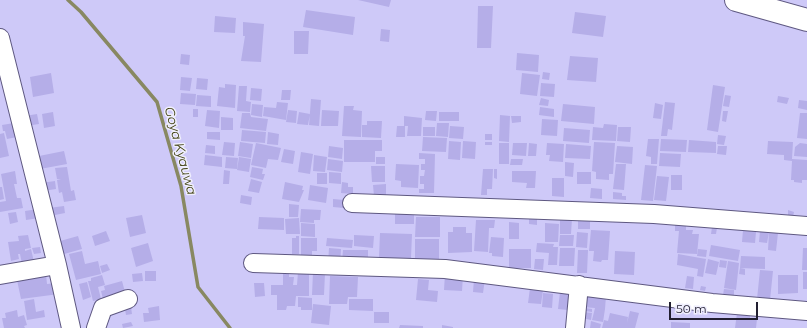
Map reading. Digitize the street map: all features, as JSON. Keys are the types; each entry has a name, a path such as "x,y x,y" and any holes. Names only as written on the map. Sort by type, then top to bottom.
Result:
{"highway":[{"path":"736,0 807,20"}],"street":[{"path":"0,38 62,281 71,328"},
{"path":"352,203 654,214 807,226"},
{"path":"253,263 445,269 712,303 807,311"},
{"path":"0,275 57,265"},
{"path":"575,328 579,286"},
{"path":"96,328 103,308 128,299"}],"building":[{"path":"358,0 391,0 389,7"},
{"path":"478,6 493,6 491,48 477,48"},
{"path":"306,10 355,17 353,35 303,27"},
{"path":"575,12 606,16 603,37 572,33"},
{"path":"215,16 236,18 235,33 214,32"},
{"path":"243,22 264,24 261,62 241,61 245,36 243,36"},
{"path":"381,29 390,30 389,42 380,41"},
{"path":"294,31 309,31 308,54 294,54"},
{"path":"517,53 539,55 538,72 516,70"},
{"path":"181,54 190,55 189,65 180,64"},
{"path":"570,56 598,58 596,82 567,80"},
{"path":"543,72 550,73 549,80 542,79"},
{"path":"51,73 54,93 33,97 30,77"},
{"path":"522,73 540,75 537,96 520,94"},
{"path":"181,77 192,78 190,91 180,90"},
{"path":"197,78 208,79 207,90 196,89"},
{"path":"541,83 555,84 554,97 540,96"},
{"path":"225,84 236,85 235,108 217,106 219,87 225,88"},
{"path":"713,85 725,87 718,132 707,130"},
{"path":"239,86 247,86 246,101 251,102 250,112 237,111"},
{"path":"251,88 262,89 261,101 250,100"},
{"path":"282,90 291,90 290,100 281,100"},
{"path":"181,93 196,94 195,105 180,104"},
{"path":"197,95 211,96 211,107 196,106"},
{"path":"725,95 731,96 729,107 723,106"},
{"path":"778,96 789,98 787,104 777,102"},
{"path":"541,98 549,100 548,106 539,105"},
{"path":"311,99 321,100 319,126 309,125"},
{"path":"799,100 807,101 807,110 798,108"},
{"path":"277,102 288,103 286,120 263,116 264,107 276,108"},
{"path":"665,102 675,103 672,130 668,129 667,136 661,136"},
{"path":"655,103 663,105 661,119 653,118"},
{"path":"252,104 263,105 262,117 251,115"},
{"path":"563,104 595,107 594,124 561,121"},
{"path":"344,106 354,106 353,110 362,111 361,137 342,136"},
{"path":"540,107 554,109 554,117 539,115"},
{"path":"193,109 198,109 198,117 193,117"},
{"path":"207,110 220,111 219,128 205,126"},
{"path":"288,110 297,111 296,123 286,122"},
{"path":"322,110 339,111 338,126 321,126"},
{"path":"426,111 437,111 436,121 425,120"},
{"path":"723,111 728,111 726,122 722,121"},
{"path":"53,112 55,126 44,128 42,114"},
{"path":"299,112 310,114 308,125 297,124"},
{"path":"439,112 459,112 459,121 439,121"},
{"path":"242,113 250,113 251,117 268,119 266,131 240,128"},
{"path":"800,113 807,113 807,139 797,138"},
{"path":"37,114 39,124 26,126 25,116"},
{"path":"500,115 510,116 509,142 499,141"},
{"path":"404,116 422,118 421,136 407,136 408,126 404,126"},
{"path":"511,116 521,116 521,122 512,123"},
{"path":"221,117 233,118 233,130 221,130"},
{"path":"542,119 558,120 557,136 541,135"},
{"path":"367,121 382,121 381,138 362,137 362,125 367,125"},
{"path":"14,123 17,137 7,139 2,125"},
{"path":"437,123 449,123 448,137 436,136"},
{"path":"604,124 617,125 616,141 592,140 593,127 603,128"},
{"path":"397,126 405,126 405,137 396,137"},
{"path":"450,126 464,127 463,139 449,138"},
{"path":"423,127 435,127 435,136 423,136"},
{"path":"618,127 631,127 630,142 617,141"},
{"path":"564,128 590,130 589,143 563,141"},
{"path":"242,130 266,132 265,143 241,141"},
{"path":"207,132 220,132 220,140 207,139"},
{"path":"268,132 279,134 278,145 267,144"},
{"path":"4,133 9,156 0,158 0,134"},
{"path":"485,134 492,134 492,140 485,140"},
{"path":"718,135 726,136 724,145 717,144"},
{"path":"423,137 447,138 446,152 422,151"},
{"path":"648,139 659,139 657,164 651,164 651,157 646,156"},
{"path":"661,139 687,140 686,152 660,151"},
{"path":"344,140 382,140 382,151 375,151 375,162 344,162"},
{"path":"689,140 716,142 716,153 688,152"},
{"path":"449,141 461,142 460,160 448,159"},
{"path":"463,141 476,142 475,159 462,158"},
{"path":"768,141 793,142 792,159 807,160 807,180 802,180 802,183 791,180 792,161 784,160 784,155 767,154"},
{"path":"224,142 235,143 234,156 222,155"},
{"path":"240,142 253,144 251,158 238,156"},
{"path":"485,142 492,142 492,145 485,145"},
{"path":"594,142 615,143 613,174 609,174 609,180 596,179 596,172 592,171"},
{"path":"256,143 281,148 278,160 268,159 266,168 251,165"},
{"path":"499,143 509,143 509,164 499,164"},
{"path":"513,143 527,143 526,156 512,155"},
{"path":"529,143 537,144 536,156 528,156"},
{"path":"547,143 564,144 563,162 549,161 550,155 546,155"},
{"path":"800,143 807,144 807,157 794,156 795,147"},
{"path":"566,144 591,146 590,159 565,158"},
{"path":"206,145 215,146 215,154 205,153"},
{"path":"329,146 343,148 342,159 328,157"},
{"path":"617,146 633,147 632,164 615,162"},
{"path":"718,146 727,146 726,155 717,154"},
{"path":"284,149 295,151 293,164 281,162"},
{"path":"64,151 67,164 40,169 34,157"},
{"path":"301,152 313,154 310,174 298,172"},
{"path":"419,153 435,154 434,193 419,193 419,189 424,189 424,184 420,184 420,176 424,176 425,170 421,170 421,164 425,164 425,159 419,159"},
{"path":"660,153 681,154 680,167 659,166"},
{"path":"205,155 222,157 222,167 204,165"},
{"path":"314,155 327,157 325,172 313,171"},
{"path":"226,157 238,158 237,169 225,168"},
{"path":"239,157 251,159 249,172 237,170"},
{"path":"376,157 385,157 385,164 376,164"},
{"path":"328,159 343,161 342,172 327,170"},
{"path":"511,159 523,159 522,165 510,165"},
{"path":"565,162 574,163 573,177 565,176"},
{"path":"396,164 419,165 418,188 401,187 401,181 395,180"},
{"path":"616,164 626,164 624,190 613,189"},
{"path":"645,165 657,166 653,201 641,200"},
{"path":"371,166 385,166 385,182 372,182"},
{"path":"67,167 71,191 74,190 76,200 64,202 62,192 59,193 57,180 61,179 57,179 55,168"},
{"path":"252,167 263,169 262,174 265,174 263,180 250,177"},
{"path":"483,169 493,169 492,189 487,189 487,195 481,195"},
{"path":"494,169 497,169 497,179 494,178"},
{"path":"224,170 230,171 229,184 223,184"},
{"path":"15,171 17,184 14,184 17,198 21,198 23,208 0,212 0,202 6,201 1,174"},
{"path":"512,171 536,171 535,188 526,188 527,183 512,182"},
{"path":"329,172 341,173 341,184 329,183"},
{"path":"577,172 591,172 591,184 577,184"},
{"path":"317,173 327,173 327,184 317,184"},
{"path":"671,175 682,175 682,190 671,190"},
{"path":"657,176 669,177 666,201 654,200"},
{"path":"552,178 564,178 564,197 552,196"},
{"path":"251,179 262,182 259,193 248,191"},
{"path":"55,181 56,189 43,191 41,183"},
{"path":"285,182 303,186 302,190 304,190 299,202 282,199"},
{"path":"342,182 348,183 348,187 353,187 353,194 341,193"},
{"path":"386,184 386,195 374,196 373,185"},
{"path":"310,185 328,188 326,203 308,200"},
{"path":"0,187 2,187 4,199 0,200"},
{"path":"591,188 602,189 602,199 590,198"},
{"path":"613,192 622,193 622,196 626,196 626,200 613,199"},
{"path":"241,195 252,197 251,205 240,203"},
{"path":"333,199 344,200 344,208 333,207"},
{"path":"289,204 299,205 298,217 289,217"},
{"path":"64,206 65,213 50,216 49,208"},
{"path":"38,209 39,218 26,220 25,211"},
{"path":"301,209 321,210 320,220 314,220 314,223 300,222"},
{"path":"788,210 794,212 793,217 788,216"},
{"path":"16,212 18,222 10,224 8,213"},
{"path":"395,212 414,212 414,224 395,224"},
{"path":"142,215 146,233 130,237 126,218"},
{"path":"578,216 590,217 590,229 578,229"},
{"path":"259,217 284,218 284,230 258,229"},
{"path":"416,217 440,217 440,237 415,237"},
{"path":"299,218 300,234 286,234 285,219"},
{"path":"529,218 537,219 537,225 529,224"},
{"path":"560,218 572,218 571,234 560,234"},
{"path":"476,220 495,220 494,228 489,228 488,252 474,251"},
{"path":"509,222 519,223 519,239 509,239"},
{"path":"301,223 315,224 315,237 301,236"},
{"path":"545,223 559,224 558,242 545,242"},
{"path":"675,224 686,225 686,230 693,230 692,234 699,234 697,254 677,253 679,231 675,231"},
{"path":"453,227 466,227 466,233 472,233 472,252 448,253 448,232 453,232"},
{"path":"712,227 717,228 716,234 711,234"},
{"path":"591,230 610,231 608,260 602,260 601,262 593,261 594,251 589,251"},
{"path":"743,230 756,232 755,243 742,242"},
{"path":"106,231 110,241 95,246 92,236"},
{"path":"760,231 769,232 767,243 759,242"},
{"path":"577,232 588,233 587,248 576,247"},
{"path":"769,232 778,233 776,251 768,250"},
{"path":"380,233 412,234 411,258 379,258"},
{"path":"28,235 31,248 25,249 25,251 31,249 34,262 22,264 20,254 18,254 19,259 11,261 8,242 19,241 18,236"},
{"path":"354,235 374,236 373,248 354,246"},
{"path":"560,235 574,235 573,246 559,246"},
{"path":"78,236 82,249 57,256 53,243"},
{"path":"296,236 299,236 299,254 292,254 292,238 296,238"},
{"path":"491,237 504,238 503,257 492,256 492,253 489,253"},
{"path":"301,238 317,238 317,251 312,251 312,260 301,260"},
{"path":"327,238 353,240 352,248 326,246"},
{"path":"415,239 439,239 439,259 415,259"},
{"path":"148,243 153,261 136,267 131,248"},
{"path":"537,243 554,244 553,247 558,247 557,265 548,265 549,253 536,252"},
{"path":"711,245 740,250 738,261 709,256"},
{"path":"40,247 41,253 34,254 32,248"},
{"path":"329,248 341,249 340,265 328,264"},
{"path":"560,248 575,248 574,266 559,266"},
{"path":"803,248 807,248 807,270 802,270"},
{"path":"509,249 531,249 531,268 509,268"},
{"path":"698,249 707,250 706,257 697,256"},
{"path":"343,250 368,250 368,263 342,262"},
{"path":"578,250 588,250 587,273 577,273"},
{"path":"82,251 85,264 98,261 101,274 76,280 69,254"},
{"path":"615,251 635,252 634,275 614,274"},
{"path":"678,254 706,259 703,277 697,276 698,269 677,265"},
{"path":"741,256 765,257 765,269 740,268"},
{"path":"535,259 544,259 543,270 534,269"},
{"path":"708,259 719,262 716,275 705,273"},
{"path":"720,260 727,261 726,268 719,267"},
{"path":"728,261 739,263 736,290 724,288"},
{"path":"107,264 110,270 102,273 100,266"},
{"path":"740,268 745,269 745,275 739,274"},
{"path":"760,270 773,271 770,300 757,299"},
{"path":"145,271 156,271 156,281 145,281"},
{"path":"283,272 289,272 289,277 294,277 293,285 297,285 298,272 309,273 309,296 296,296 295,306 287,306 286,310 277,310 277,295 271,295 271,285 283,285"},
{"path":"313,272 325,273 324,295 312,295"},
{"path":"803,272 807,272 807,289 803,289"},
{"path":"142,273 143,281 133,282 132,274"},
{"path":"46,274 47,284 56,283 59,294 21,299 17,280"},
{"path":"445,274 463,275 462,291 444,290"},
{"path":"102,275 105,285 98,287 101,299 93,301 88,281 91,281 91,278"},
{"path":"778,275 798,275 798,293 778,294"},
{"path":"330,276 358,277 357,297 348,297 347,304 329,304"},
{"path":"687,276 694,277 693,289 685,288"},
{"path":"418,279 429,280 428,290 438,291 437,302 416,300"},
{"path":"474,279 485,279 483,293 473,292"},
{"path":"122,281 125,292 104,303 101,291 105,290 104,286"},
{"path":"87,282 91,297 83,300 79,284"},
{"path":"254,283 264,283 265,296 255,297"},
{"path":"701,286 706,287 705,291 700,290"},
{"path":"530,288 543,290 541,304 528,303"},
{"path":"724,289 734,290 734,296 723,295"},
{"path":"560,292 570,293 568,310 558,309"},
{"path":"543,293 553,294 552,308 542,307"},
{"path":"583,294 606,296 603,322 592,320 595,308 582,307"},
{"path":"298,297 312,298 312,310 301,310 301,307 298,307"},
{"path":"34,299 36,312 44,310 45,317 27,320 24,301"},
{"path":"349,299 373,299 373,311 349,310"},
{"path":"313,304 331,306 329,325 311,323"},
{"path":"159,306 160,320 144,322 143,313 149,313 148,308"},
{"path":"131,307 132,314 126,315 125,309"},
{"path":"585,308 592,309 592,312 585,311"},
{"path":"17,310 18,317 24,315 27,325 24,326 25,328 4,328 2,318 6,318 5,313"},
{"path":"630,311 639,313 635,328 602,328 604,320 608,321 610,313 628,317 627,323"},
{"path":"374,312 389,312 389,323 374,323"},
{"path":"583,312 592,313 591,320 582,318"},
{"path":"737,313 750,315 750,319 757,319 756,328 735,328"},
{"path":"591,321 601,324 600,328 590,328"},
{"path":"131,322 133,326 123,328 122,324"},
{"path":"671,322 690,323 690,328 671,328"},
{"path":"400,325 423,326 423,328 399,328"},
{"path":"442,325 453,327 453,328 442,328"}],"waterway":[{"name":"Goya Kyauwa","path":"68,0 81,12 157,102 181,186 198,287 230,328"}]}
